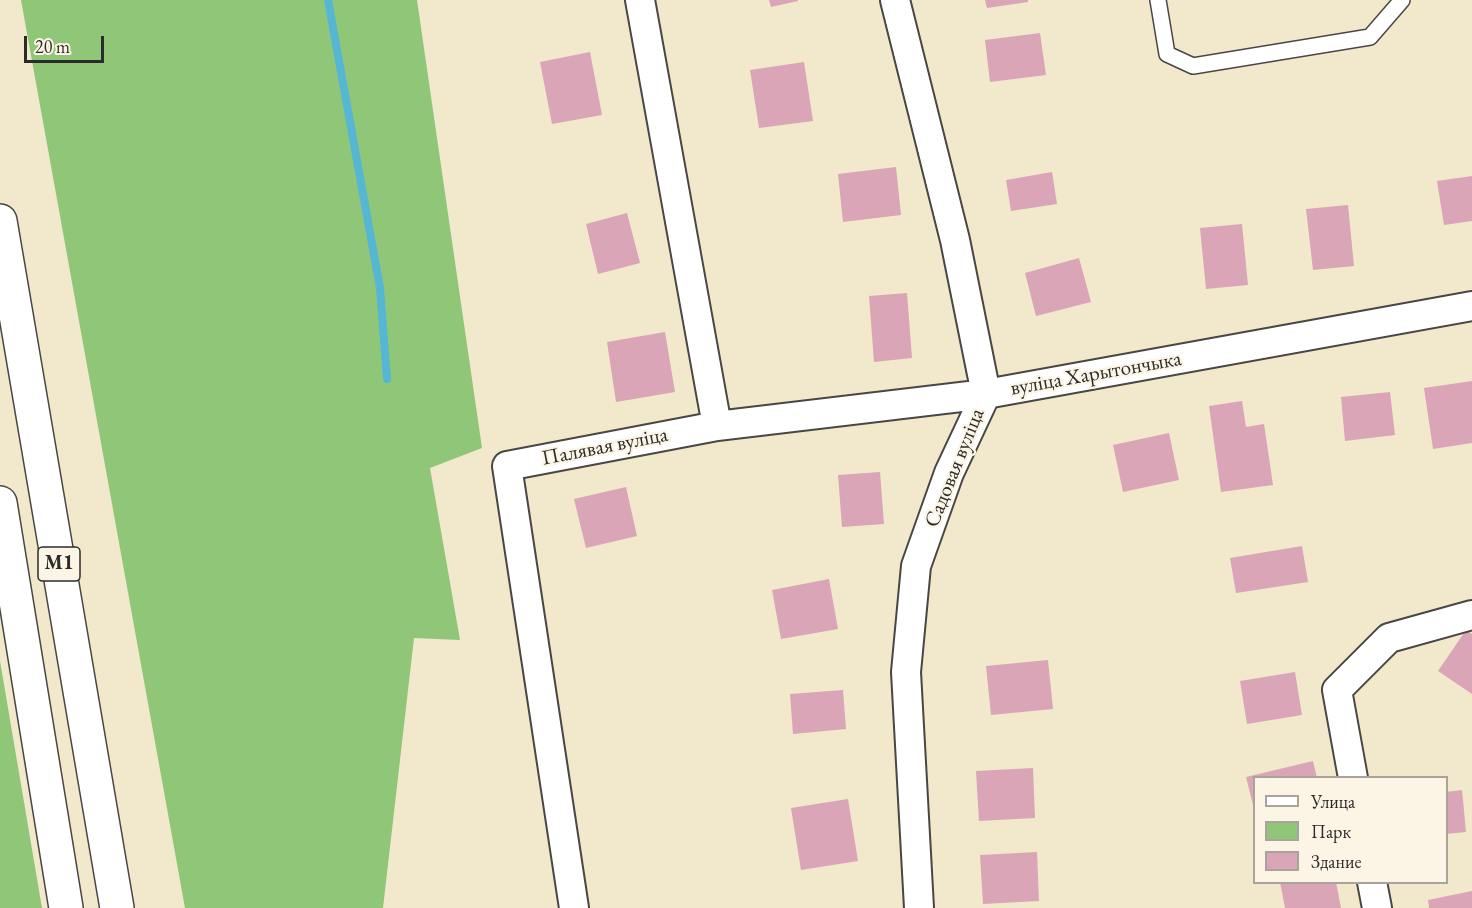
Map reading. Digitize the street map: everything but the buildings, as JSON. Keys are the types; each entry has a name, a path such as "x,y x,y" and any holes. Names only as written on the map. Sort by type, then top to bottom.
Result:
{"highway":[{"name":"М1","path":"0,221 117,908"},
{"name":"М1","path":"0,503 66,908"}],"street":[{"path":"640,0 717,426"},
{"name":"Садовая вуліца","path":"895,0 955,240 986,394 949,473 916,566 906,672 919,908"},
{"name":"вуліца Харытончыка","path":"717,426 986,394 1472,306"},
{"name":"Палявая вуліца","path":"574,908 507,466 717,426"},
{"path":"1353,776 1337,690 1389,638 1472,615"},
{"path":"1372,884 1377,908"}],"lane":[{"path":"1158,0 1167,54 1193,66 1370,37 1402,0"}],"green space":[{"path":"21,0 417,0 482,448 430,468 460,640 414,638 383,908 185,908"},
{"path":"0,661 42,908 0,908"}],"waterway":[{"path":"328,0 380,288 387,379"}]}
